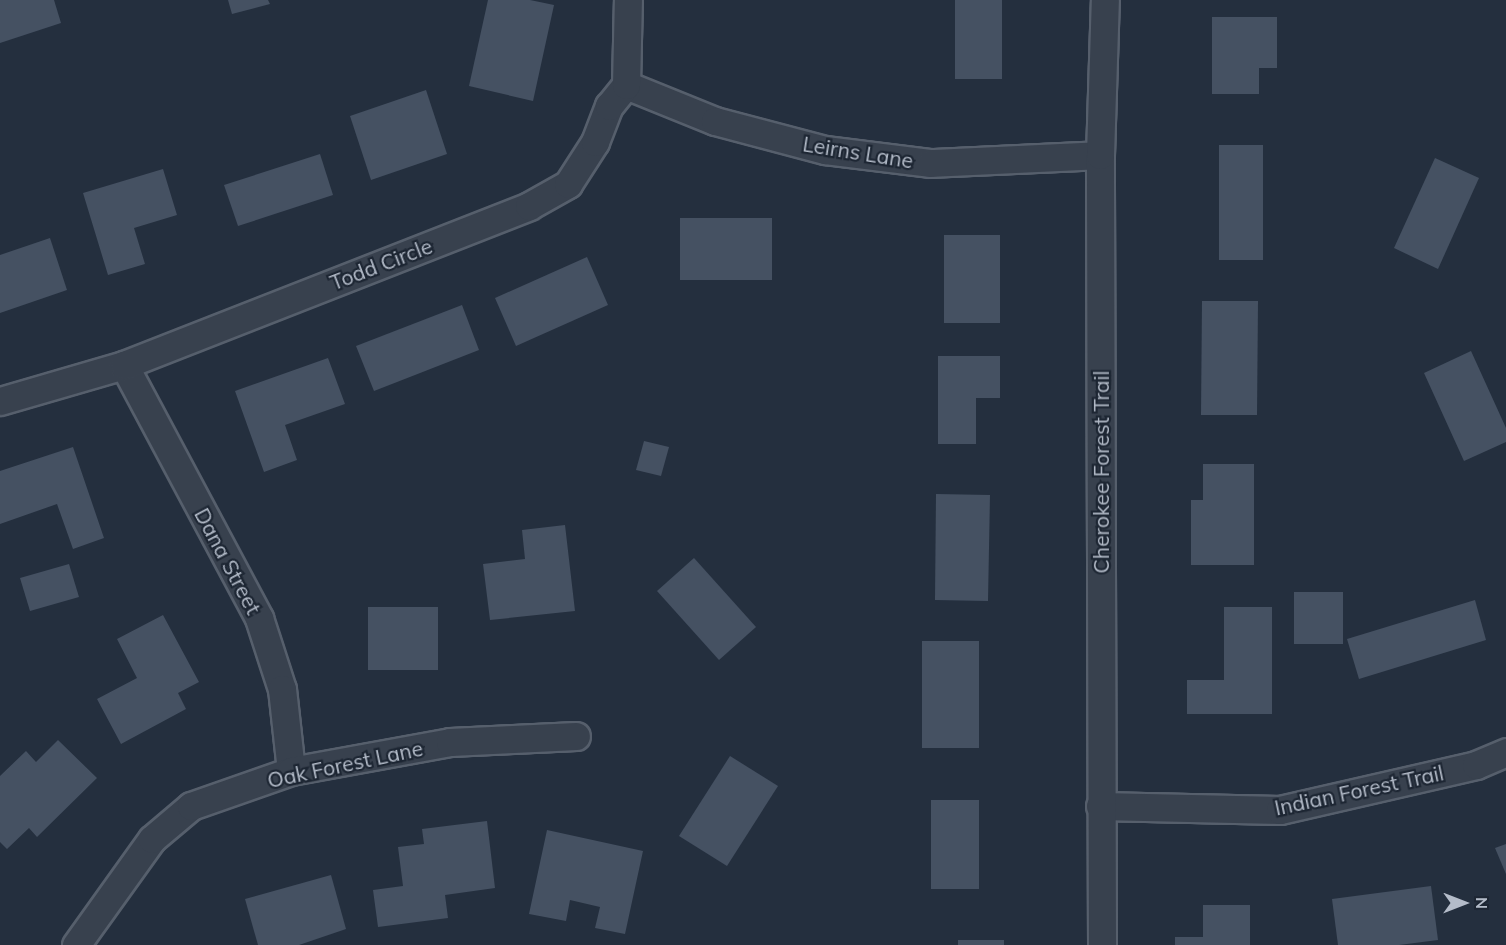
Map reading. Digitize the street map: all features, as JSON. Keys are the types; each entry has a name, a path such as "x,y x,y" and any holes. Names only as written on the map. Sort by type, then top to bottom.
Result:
{"street":[{"path":"626,85 628,0"},
{"name":"Cherokee Forest Trail","path":"1102,945 1100,155 1105,0"},
{"name":"Leirns Lane","path":"626,85 715,121 825,150 931,163 1100,155"},
{"name":"Todd Circle","path":"0,401 124,365 529,206 568,184 595,142 609,106 626,85"},
{"name":"Dana Street","path":"124,365 259,618 282,689 291,771"},
{"name":"Oak Forest Lane","path":"76,945 152,839 191,806 291,771 450,742 576,736"},
{"name":"Indian Forest Trail","path":"1101,806 1280,810 1476,765 1506,752"}],"building":[{"path":"0,0 54,0 61,23 0,43"},
{"path":"228,0 268,0 270,4 232,14"},
{"path":"488,0 530,0 554,5 533,101 469,86"},
{"path":"955,0 1002,0 1002,79 955,79"},
{"path":"1212,17 1277,17 1277,68 1259,68 1259,94 1212,94"},
{"path":"426,90 447,154 371,180 350,116"},
{"path":"1219,145 1263,145 1263,260 1219,260"},
{"path":"320,154 333,195 238,226 224,185"},
{"path":"1435,158 1479,178 1438,269 1394,248"},
{"path":"163,169 177,215 134,228 145,264 108,275 83,193"},
{"path":"680,218 772,218 772,280 680,280"},
{"path":"944,235 1000,235 1000,323 944,323"},
{"path":"50,238 67,290 0,313 0,255"},
{"path":"587,257 608,305 516,346 495,298"},
{"path":"1202,301 1258,301 1257,415 1201,415"},
{"path":"462,305 479,350 374,391 356,346"},
{"path":"1471,351 1506,428 1506,442 1464,461 1424,373"},
{"path":"938,356 1000,356 1000,398 976,398 976,444 938,444"},
{"path":"328,358 345,404 285,425 297,460 264,472 235,391"},
{"path":"644,441 669,447 661,476 636,470"},
{"path":"73,447 104,538 73,549 57,504 0,524 0,471"},
{"path":"1203,464 1254,464 1254,565 1191,565 1191,500 1203,500"},
{"path":"936,494 990,495 988,601 935,600"},
{"path":"565,525 575,611 490,620 483,564 525,559 522,530"},
{"path":"694,558 756,627 719,660 657,591"},
{"path":"69,564 79,597 30,611 20,578"},
{"path":"1294,592 1343,592 1343,644 1294,644"},
{"path":"1475,600 1486,640 1359,679 1347,639"},
{"path":"368,607 438,607 438,670 368,670"},
{"path":"1224,607 1272,607 1272,714 1187,714 1187,680 1224,680"},
{"path":"163,615 199,682 178,693 186,709 121,744 97,699 137,678 117,639"},
{"path":"922,641 979,641 979,748 922,748"},
{"path":"58,740 97,778 37,837 29,828 7,849 0,842 0,776 26,751 36,762"},
{"path":"730,756 778,786 727,866 679,836"},
{"path":"931,800 979,800 979,889 931,889"},
{"path":"487,821 495,888 445,895 448,918 378,927 373,890 403,886 398,847 424,844 422,829"},
{"path":"547,830 643,851 625,934 595,928 600,907 570,900 566,921 529,914"},
{"path":"1506,844 1506,874 1495,848"},
{"path":"331,875 346,929 299,945 258,945 245,899"},
{"path":"1431,886 1438,940 1399,945 1338,945 1332,899"},
{"path":"1203,905 1250,905 1250,945 1175,945 1175,937 1203,937"},
{"path":"958,940 1004,940 1004,945 958,945"}]}
